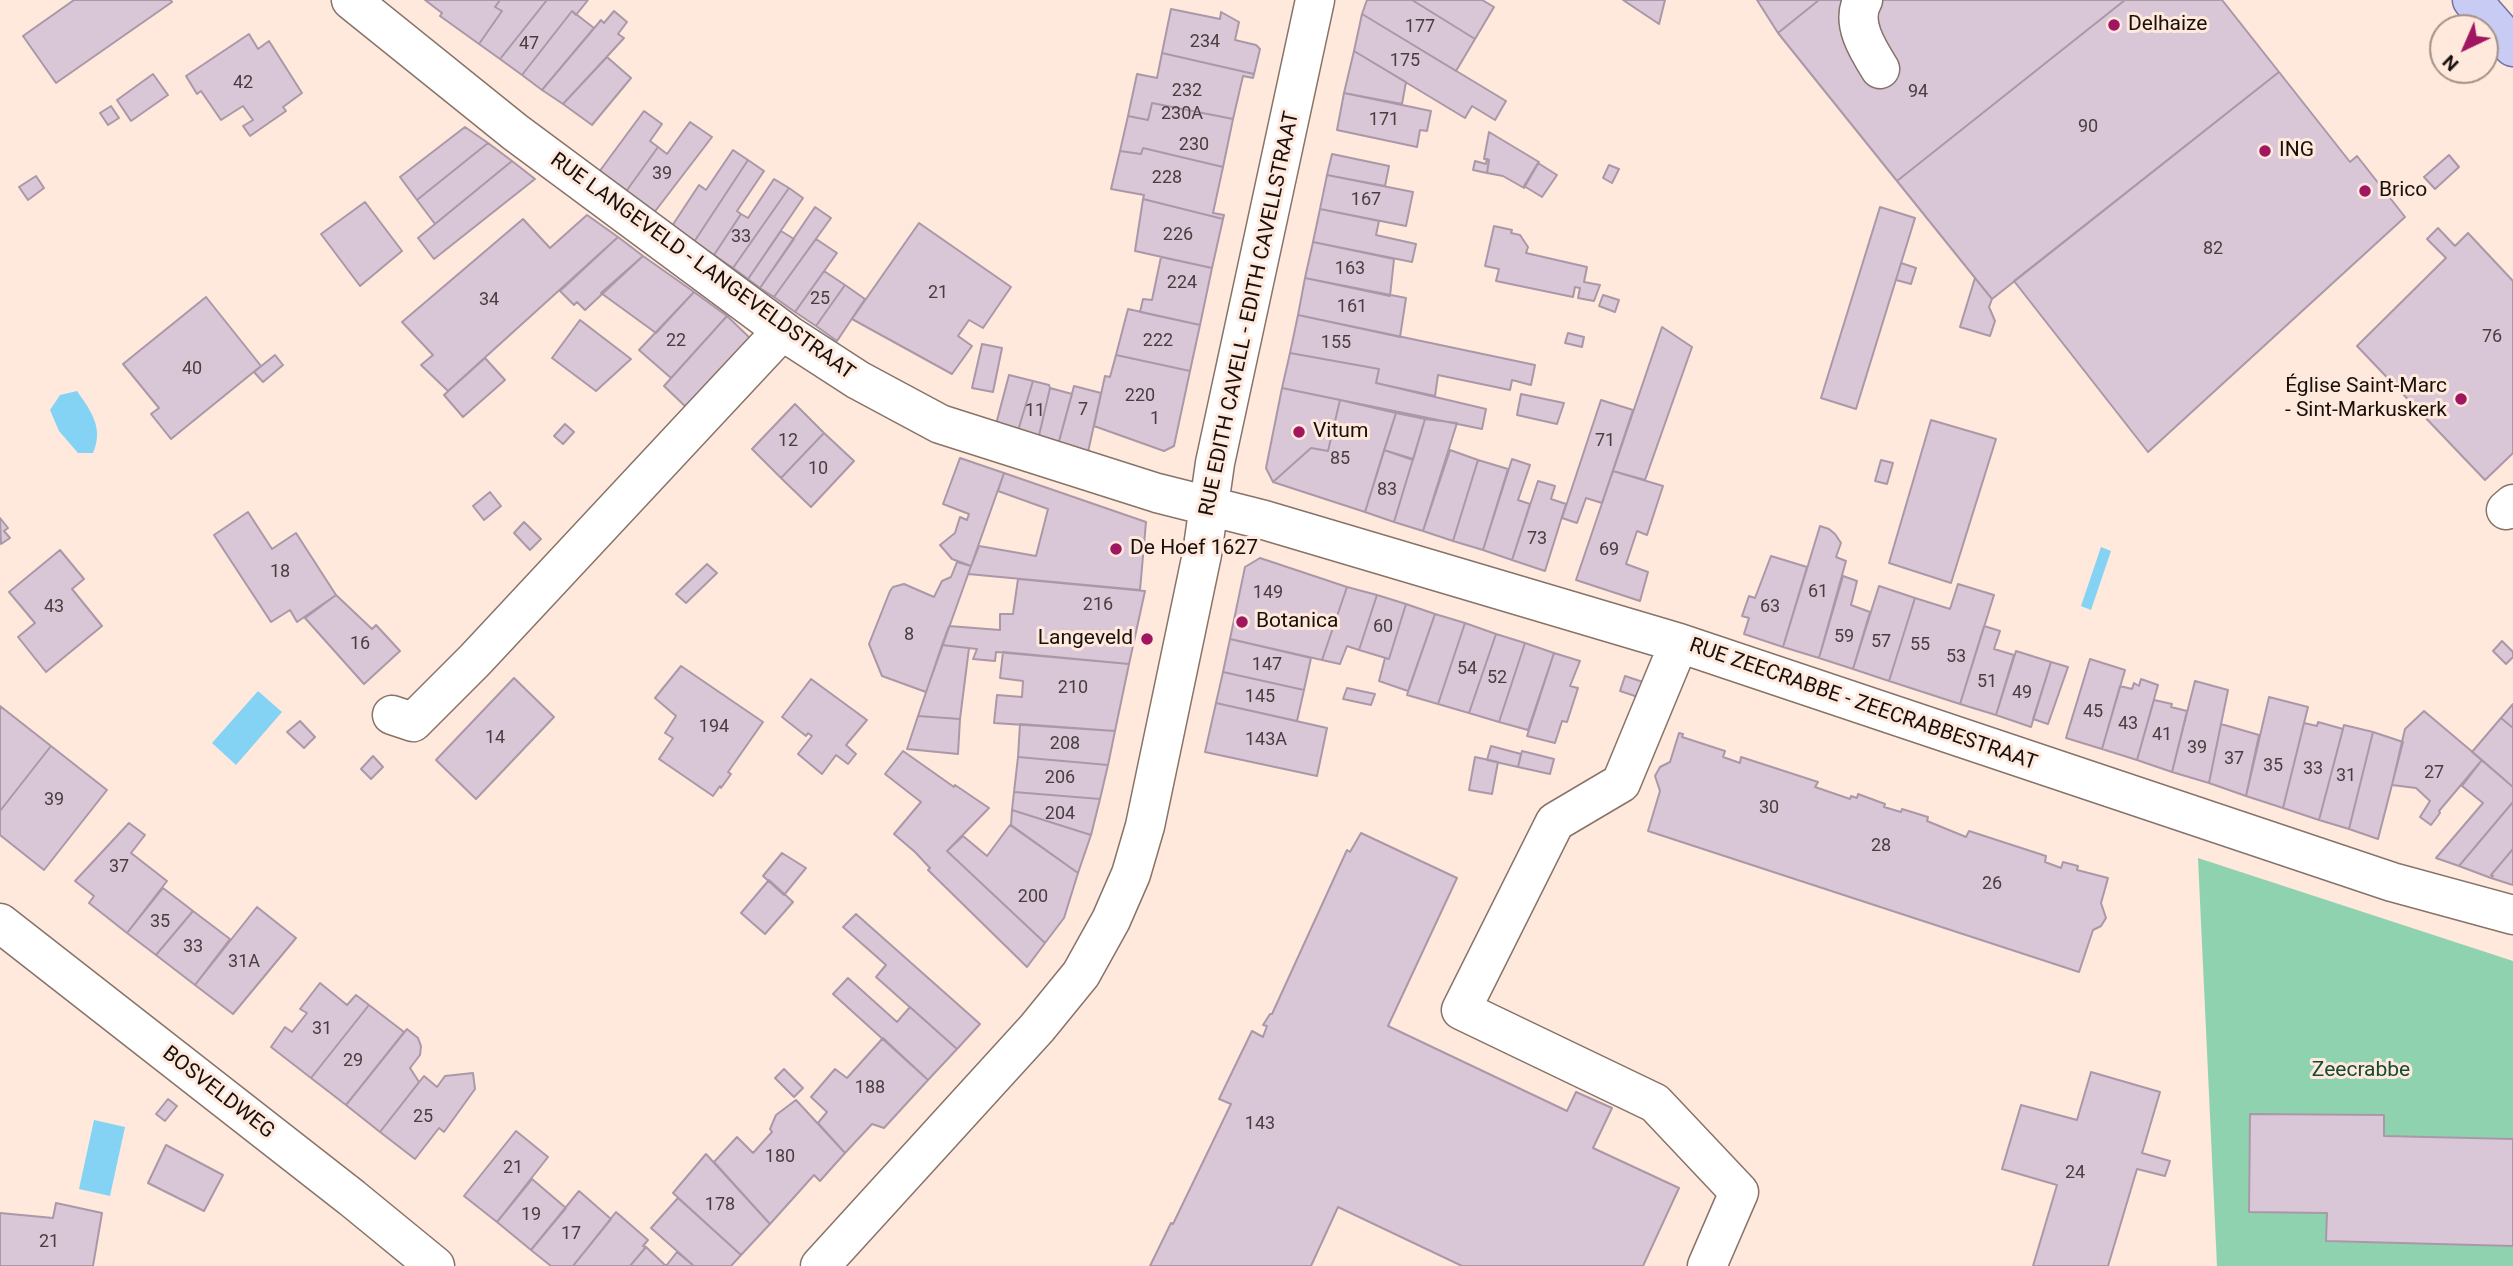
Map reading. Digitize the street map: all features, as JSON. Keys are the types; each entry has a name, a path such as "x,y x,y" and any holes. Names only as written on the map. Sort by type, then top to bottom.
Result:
{"main road":[{"path":"2472,0 2513,47"}],"street":[{"name":"RUE LANGEVELD - LANGEVELDSTRAAT","path":"351,0 515,132 782,331 858,380 940,424 1157,493 1209,506"},
{"name":"RUE EDITH CAVELL - EDITH CAVELLSTRAAT","path":"820,1266 1037,1028 1081,974 1111,920 1131,874 1145,826 1202,554 1215,463 1315,0"},
{"path":"1863,0 1859,6 1858,25 1880,69"},
{"path":"392,715 413,722 475,660 782,331"},
{"name":"RUE ZEECRABBE - ZEECRABBESTRAAT","path":"1209,506 1679,643 2392,882 2513,915"},
{"path":"1679,643 1621,783 1555,822 1461,1010 1655,1103 1739,1192 1707,1266"},
{"name":"BOSVELDWEG","path":"0,923 435,1266"}],"green space":[{"name":"Zeecrabbe","path":"2198,858 2513,961 2513,1266 2217,1266"}],"water":[{"path":"77,391 94,420 97,436 93,453 78,453 59,431 50,410 60,395"},
{"path":"2101,547 2111,551 2091,610 2081,606"},
{"path":"258,691 282,712 236,765 212,743"},
{"path":"94,1120 125,1127 110,1196 79,1189"}],"building":[{"path":"74,0 172,2 56,83 23,36"},
{"path":"425,0 500,0 495,7 502,11 479,44 440,16 442,13"},
{"path":"500,0 547,0 500,59 479,44 502,11 495,7"},
{"path":"547,0 588,0 576,15 572,11 522,75 500,59"},
{"path":"1367,0 1412,0 1475,39 1456,71 1362,14"},
{"path":"1412,0 1482,0 1494,7 1475,39"},
{"path":"1623,0 1665,0 1659,24"},
{"path":"1757,0 1819,0 1778,33"},
{"path":"1819,0 2125,0 1897,181 1778,33"},
{"path":"2125,0 2222,0 2279,72 1992,299 1897,181"},
{"path":"1171,9 1220,19 1221,12 1239,22 1235,40 1256,45 1260,49 1254,74 1162,53"},
{"path":"572,11 594,28 542,90 522,75"},
{"path":"614,11 627,22 618,34 624,38 563,104 542,90 601,20 604,23"},
{"path":"1362,14 1506,101 1495,120 1472,106 1465,118 1354,51"},
{"path":"249,34 258,49 269,41 302,93 283,107 286,111 250,136 243,126 253,120 243,106 221,120 201,91 197,94 186,76"},
{"path":"1354,51 1406,82 1402,104 1344,93"},
{"path":"1162,53 1254,74 1253,78 1243,76 1233,119 1152,103 1148,120 1128,116 1137,74 1157,78"},
{"path":"607,57 631,78 592,125 563,104"},
{"path":"2279,72 2350,162 2357,156 2405,217 2148,452 2014,281"},
{"path":"153,74 168,95 131,121 117,100"},
{"path":"1344,93 1431,111 1427,131 1420,130 1417,147 1337,130"},
{"path":"1152,103 1233,119 1223,167 1143,148 1141,154 1120,151 1128,116 1148,120"},
{"path":"111,106 119,118 108,125 100,113"},
{"path":"644,111 662,124 650,141 658,147 625,193 599,172"},
{"path":"690,122 712,137 653,214 625,193 658,147 667,154"},
{"path":"465,127 488,143 417,200 400,177"},
{"path":"1489,132 1539,162 1524,188 1503,176 1487,173 1489,160 1484,159"},
{"path":"488,143 512,161 435,224 417,200"},
{"path":"1143,148 1223,167 1213,213 1224,215 1223,219 1143,199 1144,195 1111,189 1120,151 1141,154"},
{"path":"733,150 748,160 694,242 672,226 699,185 706,190"},
{"path":"1332,154 1389,166 1385,186 1327,175"},
{"path":"2449,155 2459,167 2435,189 2424,177"},
{"path":"1487,159 1487,173 1473,170 1475,161 1486,164"},
{"path":"748,160 764,171 737,211 741,214 714,255 694,242"},
{"path":"512,161 535,179 434,259 418,238"},
{"path":"1538,163 1557,175 1542,197 1524,186"},
{"path":"1609,165 1619,169 1612,183 1603,178"},
{"path":"1327,175 1413,192 1406,226 1320,209"},
{"path":"36,176 44,188 28,200 19,187"},
{"path":"774,179 789,188 733,268 714,255 741,214 748,218"},
{"path":"789,188 803,198 748,279 733,268"},
{"path":"1143,199 1223,219 1212,268 1135,251"},
{"path":"365,202 402,251 360,286 321,234"},
{"path":"815,207 831,218 774,297 760,288"},
{"path":"1880,207 1915,218 1856,409 1821,398"},
{"path":"1320,209 1379,221 1376,235 1416,244 1412,262 1313,242"},
{"path":"587,215 618,237 448,391 421,365 433,355 402,322 523,219 550,248"},
{"path":"919,223 1011,287 983,328 969,320 958,336 972,346 952,374 852,319"},
{"path":"1494,226 1512,230 1511,233 1520,235 1528,247 1526,253 1587,267 1584,282 1600,285 1594,301 1578,298 1580,288 1575,287 1573,297 1496,281 1499,269 1485,266"},
{"name":"Église Saint-Marc - Sint-Markuskerk","path":"2438,228 2455,246 2468,233 2513,281 2513,453 2485,480 2357,346 2446,258 2427,239"},
{"path":"781,231 794,239 760,288 748,279"},
{"path":"618,237 643,256 585,310 577,302 574,305 560,291"},
{"path":"816,239 837,253 795,312 774,297"},
{"path":"1313,242 1394,259 1390,296 1305,278"},
{"path":"643,256 694,292 656,333 601,293"},
{"path":"1161,257 1212,268 1200,325 1140,312 1143,299 1152,300"},
{"path":"1901,263 1916,268 1911,284 1896,280"},
{"path":"824,271 845,285 816,326 795,312"},
{"path":"1305,278 1406,298 1400,337 1298,315"},
{"path":"1975,278 1992,299 1989,307 1995,321 1990,336 1960,327"},
{"path":"845,285 865,299 837,341 816,326"},
{"path":"694,292 727,316 671,378 639,350"},
{"path":"1603,295 1619,300 1615,312 1599,306"},
{"path":"206,297 261,366 171,439 151,414 159,408 123,364"},
{"path":"1128,309 1200,325 1190,371 1116,355"},
{"path":"1298,315 1535,365 1531,385 1512,380 1510,390 1438,375 1435,396 1376,383 1379,369 1290,353"},
{"path":"727,316 752,340 687,408 664,386"},
{"path":"580,320 631,359 596,391 552,358"},
{"path":"1662,327 1692,347 1645,480 1613,471"},
{"path":"1568,333 1584,337 1582,347 1565,343"},
{"path":"982,344 1002,348 993,392 972,388"},
{"path":"1290,353 1379,369 1376,383 1486,409 1482,429 1282,388"},
{"path":"275,355 283,365 263,382 254,372"},
{"path":"1116,355 1190,371 1174,446 1164,451 1094,426 1105,376 1110,377"},
{"path":"485,358 505,380 463,417 444,395"},
{"path":"1009,375 1033,381 1017,434 995,428"},
{"path":"1033,381 1049,385 1050,388 1038,440 1017,434"},
{"path":"1074,386 1101,393 1088,452 1058,445"},
{"path":"1050,388 1072,394 1058,445 1038,440"},
{"path":"1282,388 1340,400 1328,451 1311,448 1273,482 1266,468"},
{"path":"1521,394 1564,403 1557,424 1517,415"},
{"path":"1340,400 1396,413 1365,512 1273,482 1311,448 1328,451"},
{"path":"1601,400 1633,410 1602,503 1586,498 1577,523 1562,518"},
{"path":"795,404 824,433 781,478 752,449"},
{"path":"1396,413 1425,419 1413,460 1384,450"},
{"path":"1425,419 1457,423 1423,531 1394,522"},
{"path":"1931,420 1996,439 1951,583 1889,563"},
{"path":"565,424 574,432 563,444 554,436"},
{"path":"824,433 854,461 811,507 781,478"},
{"path":"1384,450 1413,459 1394,522 1365,512"},
{"path":"1450,450 1478,460 1453,541 1423,531"},
{"path":"960,458 1004,473 971,566 952,559 940,545 955,533 960,517 967,520 969,514 943,504"},
{"path":"1512,459 1530,465 1518,500 1530,504 1512,560 1483,550"},
{"path":"1478,460 1508,469 1483,550 1453,541"},
{"path":"1881,460 1893,463 1887,484 1875,481"},
{"path":"1613,471 1663,486 1647,535 1637,531 1626,564 1648,572 1640,601 1576,580"},
{"path":"1004,473 1146,522 1140,590 968,574 979,546 1036,556 1048,509 998,491"},
{"path":"1538,481 1555,486 1551,499 1566,504 1545,571 1512,560"},
{"path":"490,492 501,506 484,520 473,506"},
{"path":"248,512 272,549 296,533 336,595 297,622 290,610 271,622 214,535"},
{"path":"0,518 8,528 4,531 10,538 1,544"},
{"path":"524,522 541,539 530,550 514,533"},
{"path":"1820,526 1835,534 1841,543 1836,557 1846,561 1819,658 1783,647"},
{"path":"60,550 84,579 72,589 102,626 46,672 18,637 35,623 9,592"},
{"path":"1771,556 1807,567 1783,647 1744,634 1749,618 1742,616 1749,596 1755,598"},
{"path":"1260,558 1347,587 1322,660 1230,639 1245,567"},
{"path":"957,562 971,566 926,692 882,676 869,644 890,591 893,587 904,584 934,597 942,581 951,577"},
{"path":"707,564 717,573 686,603 676,594"},
{"path":"1843,576 1857,581 1851,605 1870,612 1853,669 1819,658"},
{"path":"1018,579 1145,591 1129,664 996,652 995,661 973,659 977,649 942,645 949,626 1000,630 1000,614 1013,614"},
{"path":"1958,584 1994,595 1960,704 1889,681 1915,598 1950,609"},
{"path":"1879,586 1915,598 1889,681 1853,669"},
{"path":"1347,587 1377,595 1359,650 1347,646 1340,664 1322,660"},
{"path":"336,595 372,629 376,625 400,651 364,684 305,618"},
{"path":"1377,595 1406,604 1389,659 1359,650"},
{"path":"1406,604 1435,614 1408,691 1379,681 1385,658 1389,659"},
{"path":"1435,614 1465,623 1438,704 1407,695"},
{"path":"1465,623 1496,634 1469,713 1438,704"},
{"path":"1984,626 2000,631 1994,649 2014,655 1996,715 1960,704"},
{"path":"1496,634 1525,643 1499,722 1469,713"},
{"path":"1230,639 1311,658 1304,690 1223,672"},
{"path":"2502,641 2513,652 2513,657 2506,664 2493,651"},
{"path":"1525,643 1554,653 1528,730 1499,722"},
{"path":"942,645 969,648 960,719 918,716"},
{"path":"2016,651 2051,662 2031,727 1996,715"},
{"path":"1003,652 1129,664 1115,731 994,723 997,695 1022,697 1023,681 1000,678"},
{"path":"1554,653 1580,661 1570,686 1578,688 1567,722 1562,721 1555,743 1527,736"},
{"path":"2090,659 2125,670 2102,749 2066,738"},
{"path":"2051,662 2068,667 2048,724 2033,719"},
{"path":"681,666 763,722 728,772 731,774 713,796 659,759 673,738 665,733 676,716 655,698"},
{"path":"1223,672 1304,690 1297,721 1216,703"},
{"path":"1625,676 1643,682 1638,697 1620,691"},
{"path":"514,678 554,717 476,799 436,760"},
{"path":"811,679 867,720 846,745 856,754 848,764 836,755 822,774 798,754 812,736 808,733 806,736 782,717"},
{"path":"2141,679 2158,685 2137,760 2102,749 2120,686 2132,689 2134,683 2139,686"},
{"path":"2195,681 2228,690 2209,783 2172,772"},
{"path":"1347,688 1375,694 1371,705 1343,699"},
{"path":"2269,697 2308,707 2283,808 2246,796"},
{"path":"2154,700 2187,711 2172,772 2137,760"},
{"path":"1216,703 1327,728 1317,776 1205,752"},
{"path":"2513,704 2513,728 2501,718"},
{"path":"0,706 51,746 0,811"},
{"path":"2424,711 2482,760 2439,811 2431,825 2420,817 2430,801 2416,788 2392,785 2405,729"},
{"path":"918,716 960,719 958,754 907,749"},
{"path":"2501,718 2513,728 2513,787 2472,752"},
{"path":"300,721 315,737 304,748 287,732"},
{"path":"2318,722 2343,729 2319,820 2283,808 2304,723 2317,726"},
{"path":"1020,724 1115,731 1108,765 1018,757"},
{"path":"2221,724 2259,735 2246,796 2209,783"},
{"path":"2344,725 2373,732 2349,829 2319,820"},
{"path":"2373,732 2403,742 2378,839 2349,829"},
{"path":"1679,733 1683,734 1682,737 1725,751 1723,757 1740,763 1741,757 1818,782 1815,787 1850,799 1851,796 1857,798 1858,794 1885,804 1884,807 1928,817 1927,821 1966,837 1969,831 2046,856 2045,862 2061,868 2063,862 2078,866 2077,870 2108,878 2101,903 2106,918 2101,926 2093,930 2079,972 1648,831 1660,791 1655,776 1660,767 1670,762"},
{"path":"51,746 107,790 44,870 0,835 0,811"},
{"path":"1491,746 1521,754 1518,767 1487,760"},
{"path":"903,751 989,808 947,851 1045,943 1027,967 928,870 930,868 915,852 894,834 921,802 885,774"},
{"path":"1522,751 1554,759 1550,774 1518,767"},
{"path":"373,756 383,767 371,779 361,769"},
{"path":"1018,757 1108,765 1100,799 1014,792"},
{"path":"1475,757 1498,762 1492,794 1469,790"},
{"path":"2482,760 2513,787 2513,802 2459,866 2436,858 2483,803 2462,786"},
{"path":"1014,792 1100,799 1091,835 1012,810"},
{"path":"2513,802 2513,849 2491,875 2493,876 2491,878 2459,866"},
{"path":"1012,810 1091,835 1078,873 1011,825"},
{"path":"129,823 145,835 131,853 167,881 127,933 89,903 94,896 75,881"},
{"path":"1010,825 1078,873 1064,918 1045,943 947,851 963,836 987,856"},
{"path":"1361,833 1457,878 1388,1026 1567,1111 1576,1092 1612,1108 1593,1148 1679,1188 1643,1266 1462,1266 1338,1207 1311,1266 1150,1266 1231,1104 1219,1099 1252,1031 1263,1037 1267,1026 1263,1025 1272,1014 1347,850 1350,852"},
{"path":"2513,849 2513,885 2491,878 2491,875"},
{"path":"782,853 806,868 784,895 763,876"},
{"path":"769,880 793,902 765,934 741,913"},
{"path":"163,888 193,911 156,955 127,933"},
{"path":"257,907 296,938 233,1014 195,985"},
{"path":"193,911 230,939 195,985 156,955"},
{"path":"856,914 980,1024 957,1049 876,977 886,965 843,927"},
{"path":"848,978 897,1022 910,1007 957,1049 928,1080 833,994"},
{"path":"320,983 347,1005 356,995 369,1005 311,1078 271,1047 285,1027 292,1032 307,1013 300,1009"},
{"path":"369,1005 404,1032 346,1105 311,1078"},
{"path":"407,1029 418,1038 421,1046 420,1055 410,1068 419,1082 380,1132 346,1105"},
{"path":"883,1038 928,1080 884,1128 872,1124 845,1153 818,1123 827,1112 811,1097 835,1069 847,1078"},
{"path":"784,1069 803,1088 794,1097 775,1078"},
{"path":"2091,1072 2160,1092 2142,1153 2170,1161 2165,1176 2137,1169 2108,1266 2033,1266 2057,1185 2002,1169 2021,1105 2077,1120"},
{"path":"473,1073 475,1089 444,1132 439,1128 415,1159 380,1132 424,1076 437,1087 445,1076"},
{"path":"168,1099 177,1106 165,1121 156,1114"},
{"path":"796,1100 845,1153 820,1181 814,1175 770,1224 714,1162 737,1137 753,1153 772,1132 770,1129 776,1115"},
{"path":"2250,1114 2384,1115 2384,1136 2513,1139 2513,1246 2326,1241 2327,1213 2249,1212"},
{"path":"516,1131 548,1157 497,1222 464,1196"},
{"path":"166,1145 223,1175 204,1211 148,1183"},
{"path":"706,1154 770,1224 741,1255 673,1193"},
{"path":"532,1179 566,1208 531,1250 497,1222"},
{"path":"579,1191 611,1219 573,1266 551,1266 531,1250"},
{"path":"678,1198 741,1255 731,1266 694,1266 651,1228"},
{"path":"56,1203 102,1213 93,1266 0,1266 0,1213 53,1218"},
{"path":"616,1212 648,1240 643,1246 646,1247 630,1266 573,1266"},
{"path":"646,1247 666,1266 630,1266"},
{"path":"677,1252 694,1266 666,1266"}],"place":[{"name":"Delhaize","path":"2114,25"},
{"name":"ING","path":"2265,151"},
{"name":"Brico","path":"2365,191"},
{"name":"Église Saint-Marc - Sint-Markuskerk","path":"2461,399"},
{"name":"Vitum","path":"1299,432"},
{"name":"De Hoef 1627","path":"1116,549"},
{"name":"Botanica","path":"1242,622"},
{"name":"Langeveld","path":"1147,639"}]}
